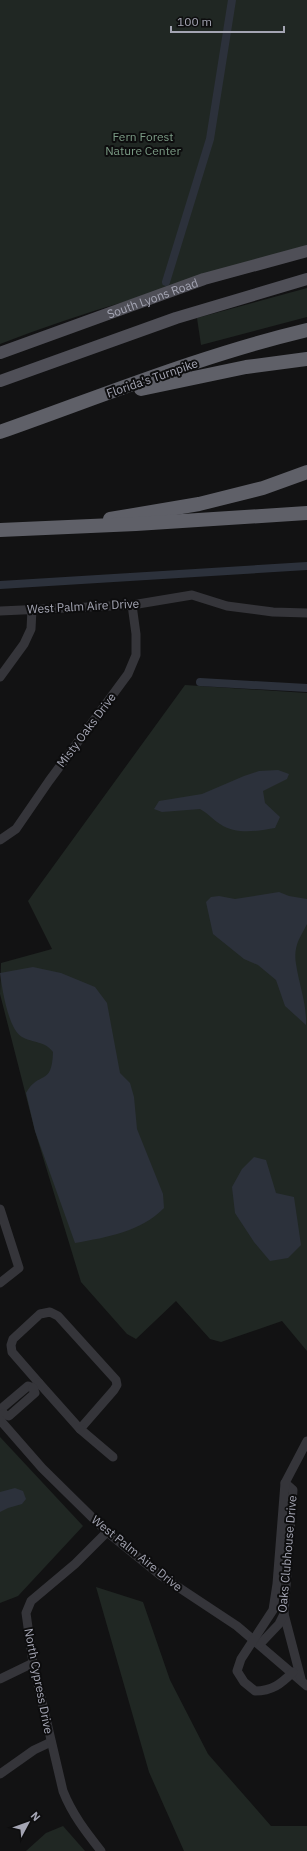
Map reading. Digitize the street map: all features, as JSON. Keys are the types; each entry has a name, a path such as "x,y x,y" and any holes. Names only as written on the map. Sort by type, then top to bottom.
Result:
{"highway":[{"name":"Florida's Turnpike","path":"0,432 113,391 264,340 307,330"},
{"path":"113,391 132,390 211,374 307,359"},
{"path":"80,526 132,514 199,504 263,488 307,472"},
{"path":"0,530 136,524 307,513"}],"main road":[{"name":"South Lyons Road","path":"0,353 204,278 307,251"},
{"path":"0,381 176,318 307,280"}],"street":[{"name":"West Palm Aire Drive","path":"0,611 132,605 192,595 227,606 273,612 307,613"},
{"name":"Misty Oaks Drive","path":"0,840 16,829 49,781 128,674 136,654 136,634 132,605"},
{"path":"0,677 24,644 31,629 32,609"},
{"path":"0,1209 18,1268 0,1283"},
{"path":"80,1429 114,1390 117,1385 116,1380 58,1316 50,1312 40,1314 13,1339 11,1345 12,1352 36,1386 80,1429 113,1457"},
{"path":"1,1417 9,1416 35,1393 36,1386"},
{"name":"West Palm Aire Drive","path":"1,1417 42,1468 107,1532 160,1575 256,1642 293,1672 304,1683"},
{"name":"Oaks Clubhouse Drive","path":"256,1642 273,1610 277,1584 286,1483 307,1441"},
{"name":"Oaks Clubhouse Drive","path":"256,1642 278,1624 284,1614 293,1490 286,1483"},
{"name":"North Cypress Drive","path":"100,1851 69,1807 63,1791 33,1662 26,1613 32,1601 75,1564 107,1532"},
{"path":"284,1614 304,1683"},
{"path":"256,1642 240,1660 238,1671 244,1682 255,1691 267,1691 279,1686 293,1672"},
{"path":"0,1679 33,1662"},
{"path":"0,1774 34,1750 51,1742"}],"green space":[{"name":"Fern Forest Nature Center","path":"0,0 307,0 307,254 191,283 113,305 0,344"},
{"path":"307,288 307,317 201,345 197,318"},
{"path":"185,685 307,693 307,1351 282,1321 221,1342 210,1339 176,1301 136,1339 127,1334 81,1282 35,1131 0,994 1,963 52,949 28,901"},
{"path":"0,1437 83,1526 18,1596 0,1603"},
{"path":"96,1587 143,1602 170,1680 208,1754 271,1826 307,1826 307,1851 184,1851 149,1772"},
{"path":"63,1826 85,1851 26,1851 46,1833"}],"shaded area":[{"path":"278,770 289,774 287,779 263,791 265,803 280,817 275,828 254,831 233,830 217,822 206,812 200,809 162,812 154,809 159,801 202,794 259,771"},
{"path":"279,892 289,896 307,899 307,924 295,952 297,972 304,1002 306,1025 285,1006 276,980 258,965 244,959 213,934 206,902 211,897 219,896 235,899"},
{"path":"33,967 61,973 95,987 107,1003 120,1073 130,1083 134,1097 137,1129 163,1194 164,1208 155,1216 134,1228 111,1236 75,1243 35,1131 26,1093 31,1086 44,1077 50,1070 53,1052 50,1048 26,1039 17,1033 6,1008 0,973"},
{"path":"254,1157 266,1160 276,1193 294,1197 301,1245 288,1258 270,1261 254,1242 235,1213 232,1187 242,1169"},
{"path":"15,1488 23,1491 26,1499 22,1504 0,1512 0,1492"}],"waterway":[{"path":"166,282 210,139 232,0"},
{"path":"0,585 307,566"},
{"path":"200,682 307,688"}]}
